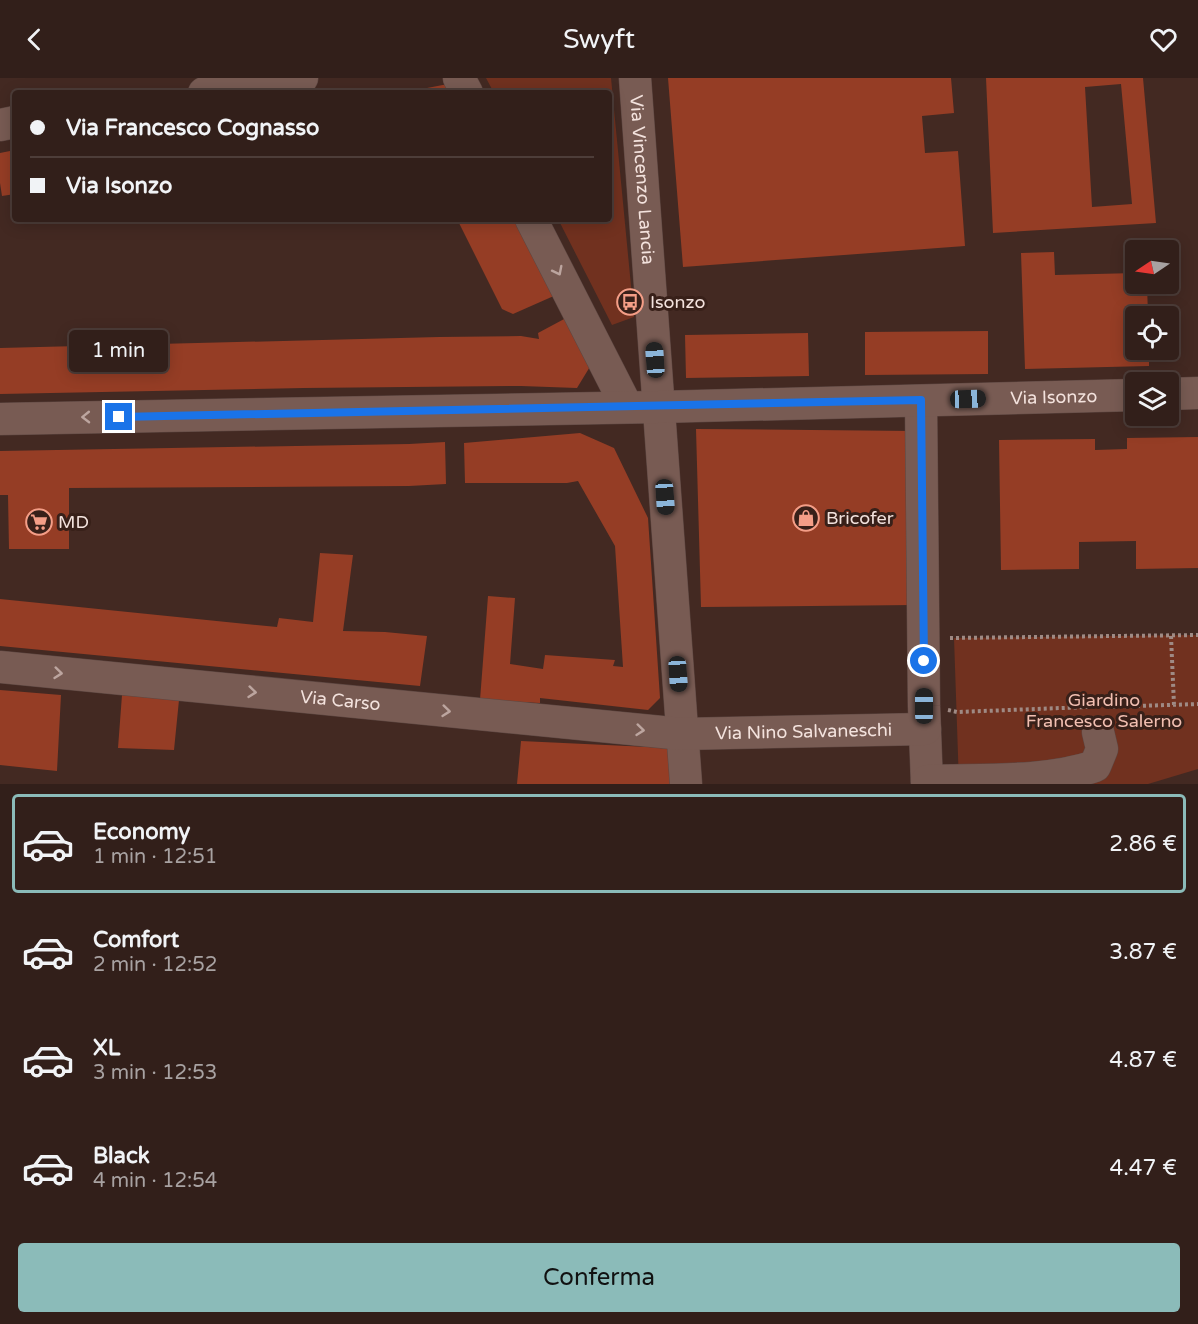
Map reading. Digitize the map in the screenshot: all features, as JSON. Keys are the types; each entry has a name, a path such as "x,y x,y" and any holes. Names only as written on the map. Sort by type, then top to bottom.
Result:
{"street":[{"path":"224,90 302,78"},
{"name":"Via Vincenzo Lancia","path":"635,78 643,407 686,784"},
{"path":"533,222 643,407"},
{"path":"1179,394 1198,393"},
{"name":"Via Isonzo","path":"0,419 1125,395"},
{"path":"921,400 924,717 927,782 1048,776 1074,773 1095,766 1102,748 1099,715"},
{"name":"Via Carso","path":"0,667 682,734"},
{"name":"Via Nino Salvaneschi","path":"682,734 924,717"}],"path":[{"path":"923,638 1198,635"},
{"path":"1171,636 1174,705"},
{"path":"924,717 957,712 1099,715 1198,704"}],"green space":[{"path":"486,78 611,78 634,317 612,325 560,222 612,222 612,90 492,90"},
{"name":"Giardino Francesco Salerno","path":"1198,635 1198,769 1148,784 959,784 954,638"}],"building":[{"path":"668,78 951,78 954,113 922,116 925,153 958,151 965,246 683,267"},
{"path":"986,78 1143,78 1156,223 993,233","holes":["1121,84 1132,204 1092,207 1085,87"]},
{"path":"448,84 451,90 416,90"},
{"path":"12,151 12,194 2,196 0,153"},
{"path":"458,222 519,222 556,295 513,314 502,309"},
{"path":"1054,252 1055,275 1125,273 1125,294 1147,294 1148,306 1125,306 1125,360 1149,360 1149,366 1025,369 1021,253"},
{"path":"566,318 591,365 577,388 521,386 304,388 0,394 0,348 439,337 521,336 539,339 538,333"},
{"path":"988,331 988,374 865,375 865,332"},
{"path":"808,333 809,376 686,378 685,335"},
{"name":"Bricofer","path":"696,429 914,431 914,605 701,607"},
{"path":"580,433 614,448 648,518 660,698 648,710 540,698 540,703 480,700 488,596 515,598 510,664 543,669 545,655 615,660 613,666 623,667 615,546 578,481 567,483 465,483 464,443"},
{"path":"1198,437 1198,568 1136,569 1136,541 1079,542 1079,569 1001,570 999,440 1095,439 1095,450 1127,449 1127,438"},
{"path":"445,442 446,484 69,488 69,549 9,549 8,495 0,495 0,451"},
{"path":"320,553 353,555 343,631 427,636 420,686 0,646 0,599 277,627 279,618 313,622"},
{"path":"0,690 61,695 57,771 0,765"},
{"path":"122,695 179,700 174,750 118,748"},
{"path":"521,741 670,748 672,784 517,784"}],"place":[{"name":"Isonzo","path":"630,302"},
{"name":"Bricofer","path":"806,518"},
{"name":"MD","path":"39,522"}],"route":[{"path":"119,417 921,400 924,661"}]}
